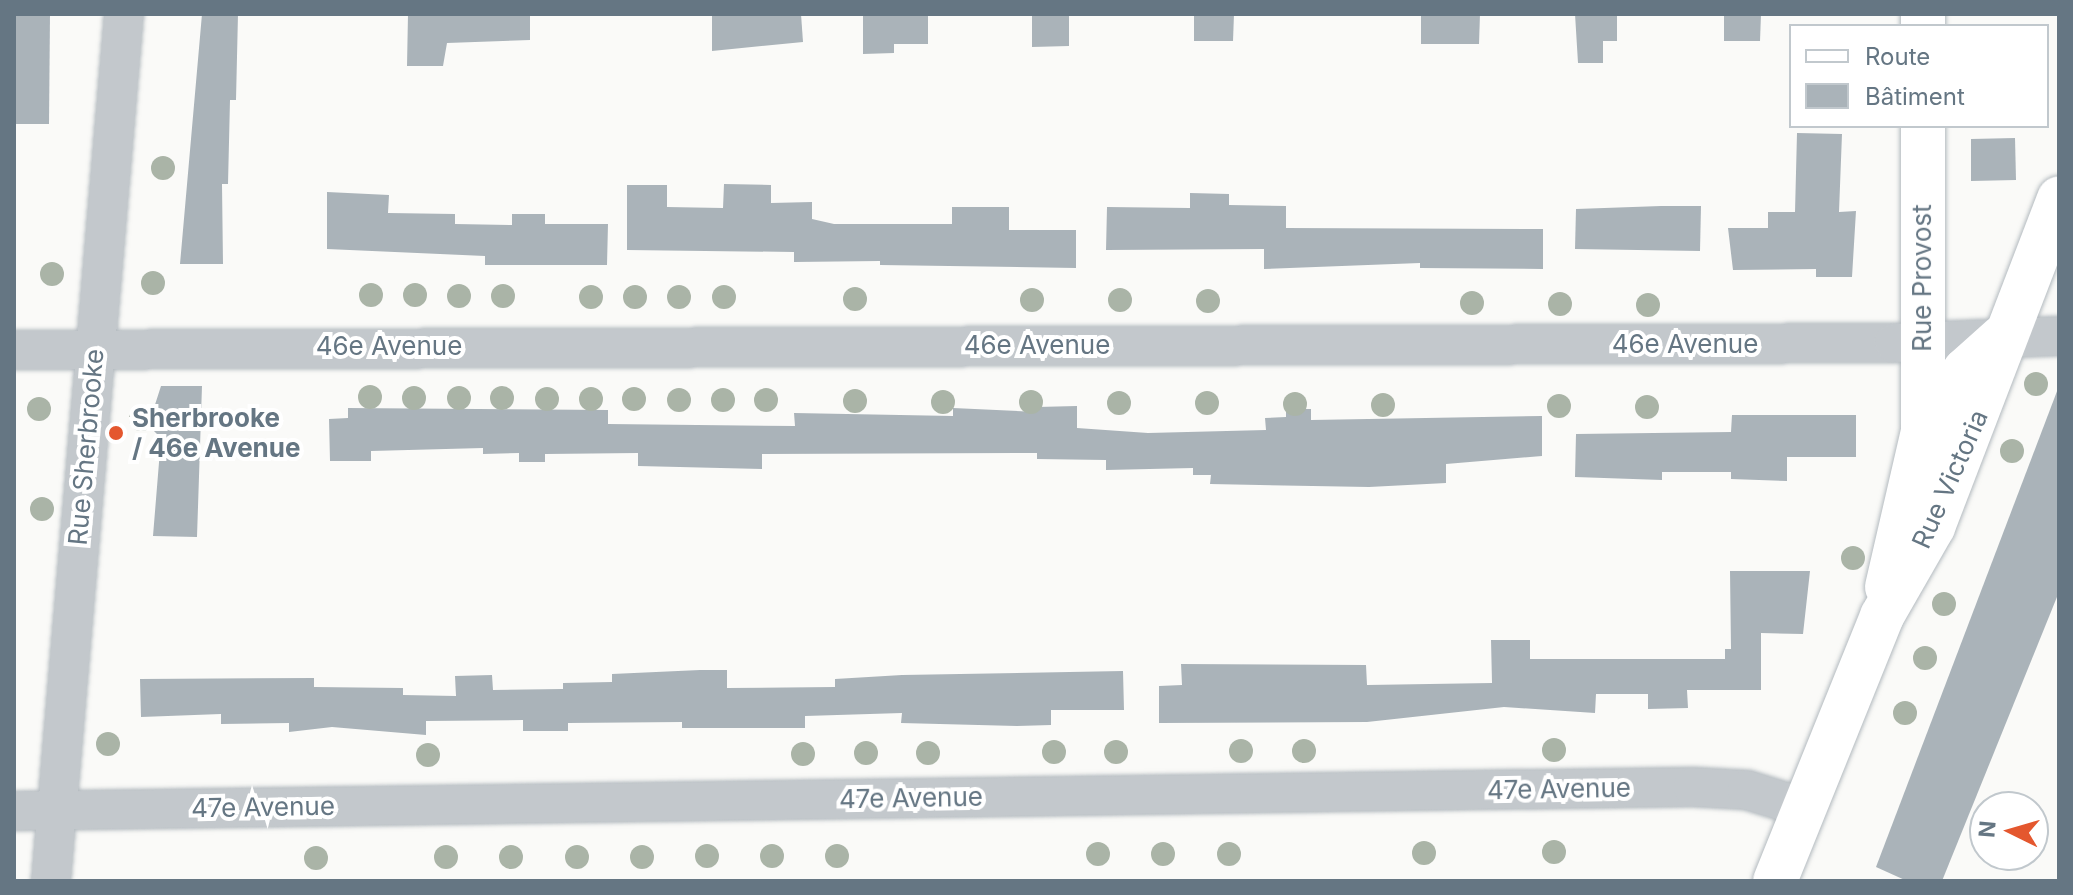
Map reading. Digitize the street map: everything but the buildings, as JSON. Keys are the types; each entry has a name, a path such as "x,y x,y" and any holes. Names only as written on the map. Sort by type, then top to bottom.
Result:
{"main road":[{"name":"Rue Provost","path":"1923,128 1923,431"},
{"name":"Rue Victoria","path":"1775,881 1882,616 1933,527 1993,381 2003,336 2059,198"},
{"name":"Rue Victoria","path":"1882,616 1899,516 1923,431 1965,370 2003,336"}],"street":[{"name":"Rue Sherbrooke","path":"51,881 124,14"},
{"name":"46e Avenue","path":"14,350 1922,342 2003,336 2059,336"},
{"name":"47e Avenue","path":"14,811 1693,787 1747,790 1805,808"}],"place":[{"name":"Sherbrooke / 46e Avenue","path":"116,433"}]}
